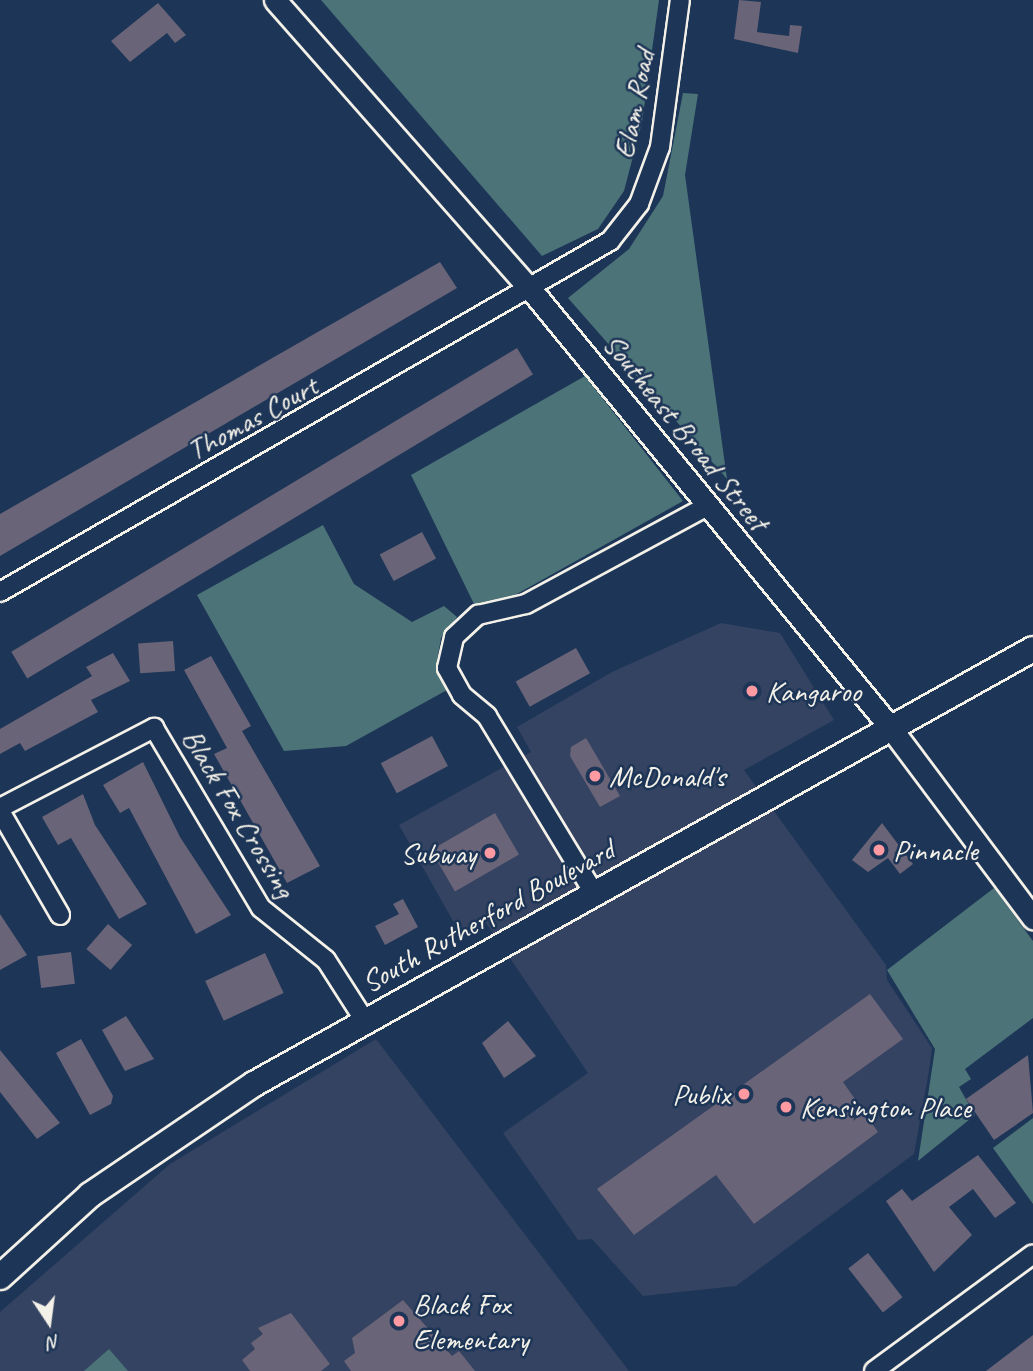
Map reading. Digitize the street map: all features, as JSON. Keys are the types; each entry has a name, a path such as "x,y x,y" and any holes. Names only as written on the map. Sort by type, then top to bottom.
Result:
{"highway":[{"name":"South Rutherford Boulevard","path":"0,1277 90,1195 168,1140 365,1021 1033,649"}],"main road":[{"name":"Southeast Broad Street","path":"275,0 533,291 890,727 1033,918"}],"street":[{"name":"Elam Road","path":"533,291 610,242 639,204 660,147 680,0"},
{"name":"Thomas Court","path":"0,593 533,291"},
{"path":"594,893 487,716 462,695 447,668 454,637 478,615 526,604 707,506"},
{"name":"Black Fox Crossing","path":"60,915 0,809 153,727 261,908 326,960 365,1021"},
{"path":"874,1371 1033,1254"}],"shaded area":[{"path":"721,623 780,633 834,720 744,770 886,965 887,980 932,1048 914,1154 736,1286 643,1296 592,1239 578,1240 503,1133 588,1073 486,923 462,937 399,825 531,752 517,727 612,672"},
{"path":"376,1039 629,1371 0,1371 0,1312 170,1164"}],"green space":[{"path":"321,0 659,0 642,122 624,191 598,229 542,256"},
{"path":"683,93 698,94 685,175 727,479 568,298 629,249 663,196"},
{"path":"585,376 683,501 508,599 475,606 411,475"},
{"path":"323,525 354,584 412,622 444,606 457,617 441,638 437,661 447,690 346,746 284,751 197,595"},
{"path":"994,888 1033,941 1033,1018 965,1069 971,1079 959,1087 975,1115 918,1161 935,1049 887,970"},
{"path":"1033,1118 1033,1204 993,1148"},
{"path":"109,1349 128,1371 84,1371"}],"building":[{"path":"739,0 761,2 757,32 789,36 790,25 802,26 798,53 734,39"},
{"path":"158,3 186,35 175,43 167,33 130,62 111,41"},
{"path":"440,262 457,288 0,556 0,514"},
{"path":"517,348 533,375 27,678 11,652"},
{"path":"422,532 436,558 394,581 380,555"},
{"path":"173,641 175,671 140,673 138,643"},
{"path":"576,648 590,673 530,707 516,681"},
{"path":"113,653 130,681 91,700 98,712 25,751 20,743 0,754 0,729 92,676 86,667"},
{"path":"211,656 251,726 242,731 320,866 287,883 214,754 227,748 184,670"},
{"path":"432,736 448,766 397,793 381,763"},
{"name":"McDonald's","path":"586,738 620,796 600,807 570,756 571,747"},
{"path":"143,762 180,837 231,915 196,934 129,808 120,813 103,785"},
{"path":"83,794 95,825 147,904 119,919 71,838 58,845 42,817"},
{"path":"495,813 519,855 455,892 431,850"},
{"name":"Pinnacle","path":"882,823 913,864 900,874 888,858 868,872 852,860"},
{"path":"403,899 418,927 385,945 375,926 399,914 393,904"},
{"path":"0,914 27,955 0,970"},
{"path":"108,924 132,945 111,970 86,949"},
{"path":"71,952 75,984 41,988 37,956"},
{"path":"265,953 284,993 224,1021 205,981"},
{"name":"Kensington Place","path":"870,994 903,1039 843,1082 878,1132 754,1224 716,1175 634,1235 597,1189"},
{"path":"126,1016 154,1059 125,1071 102,1030"},
{"path":"508,1021 536,1056 504,1078 482,1043"},
{"path":"81,1039 113,1096 111,1104 90,1115 56,1053"},
{"path":"0,1050 60,1123 37,1139 0,1092"},
{"path":"1028,1055 1033,1113 994,1140 966,1099"},
{"path":"978,1155 1016,1203 995,1218 973,1189 949,1207 972,1235 934,1272 886,1201 902,1189 912,1201"},
{"path":"868,1253 902,1297 883,1313 848,1268"},
{"name":"Black Fox Elementary","path":"403,1300 452,1356 459,1351 475,1371 351,1371 344,1361 355,1353 352,1338"},
{"name":"Black Fox Elementary","path":"291,1313 330,1364 321,1371 250,1371 242,1360 255,1349 251,1343 263,1334 258,1328"},
{"path":"1033,1335 1033,1371 986,1371"}],"place":[{"name":"Kangaroo","path":"752,691"},
{"name":"McDonald's","path":"595,776"},
{"name":"Pinnacle","path":"879,850"},
{"name":"Subway","path":"490,853"},
{"name":"Publix","path":"744,1094"},
{"name":"Kensington Place","path":"786,1107"},
{"name":"Black Fox Elementary","path":"399,1321"}]}
